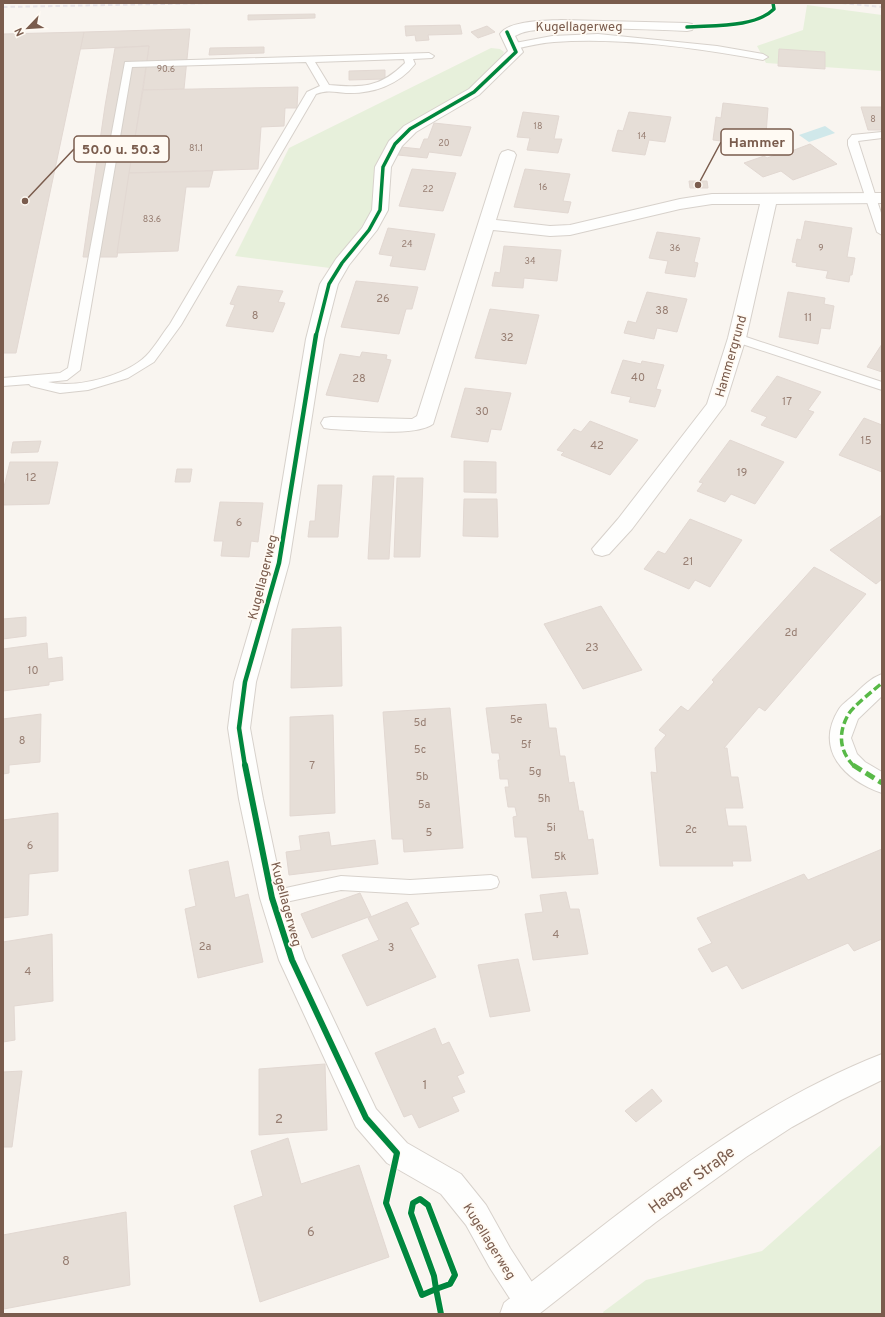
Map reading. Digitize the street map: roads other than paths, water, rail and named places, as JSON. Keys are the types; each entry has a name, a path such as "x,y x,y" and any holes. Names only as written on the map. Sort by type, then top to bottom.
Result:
{"street":[{"name":"Kugellagerweg","path":"522,1308 500,1258 476,1215 451,1184 397,1153 366,1118 292,960 272,898 251,799 239,728 245,682 279,563 315,339 329,284 342,263 369,230 380,210 383,168 395,144 410,129 474,92 516,52 515,46 508,38 507,32 530,26 557,24 687,27"},
{"path":"331,423 412,425 421,423 426,419 508,155"},
{"path":"487,224 550,231 570,230 680,204 712,199 876,198"},
{"name":"Hammergrund","path":"602,549 625,524 716,405 737,338 770,199"},
{"path":"882,683 848,714 840,738 843,750 849,761 857,769 882,783"},
{"name":"Haager Straße","path":"522,1308 718,1158 792,1111 882,1067"}],"lane":[{"path":"515,46 552,40 598,38 716,49 763,57"},
{"path":"3,382 63,377 72,373 74,370 128,64 430,56"},
{"path":"27,381 60,390 88,386 124,375 150,359 175,325 312,92 325,87 346,90 373,88 398,77 410,64 408,57"},
{"path":"308,59 325,87"},
{"path":"882,135 860,135 853,140 853,145 876,198 882,232"},
{"path":"737,338 882,386"},
{"path":"272,898 341,883 410,887 491,882"}],"water":[{"path":"825,126 835,133 809,142 799,135"}],"railway":[{"path":"3,7 215,3"},
{"path":"842,3 882,7"}],"place":[{"name":"Hammer","path":"698,185"},
{"name":"50.0 u. 50.3","path":"25,201"}]}
